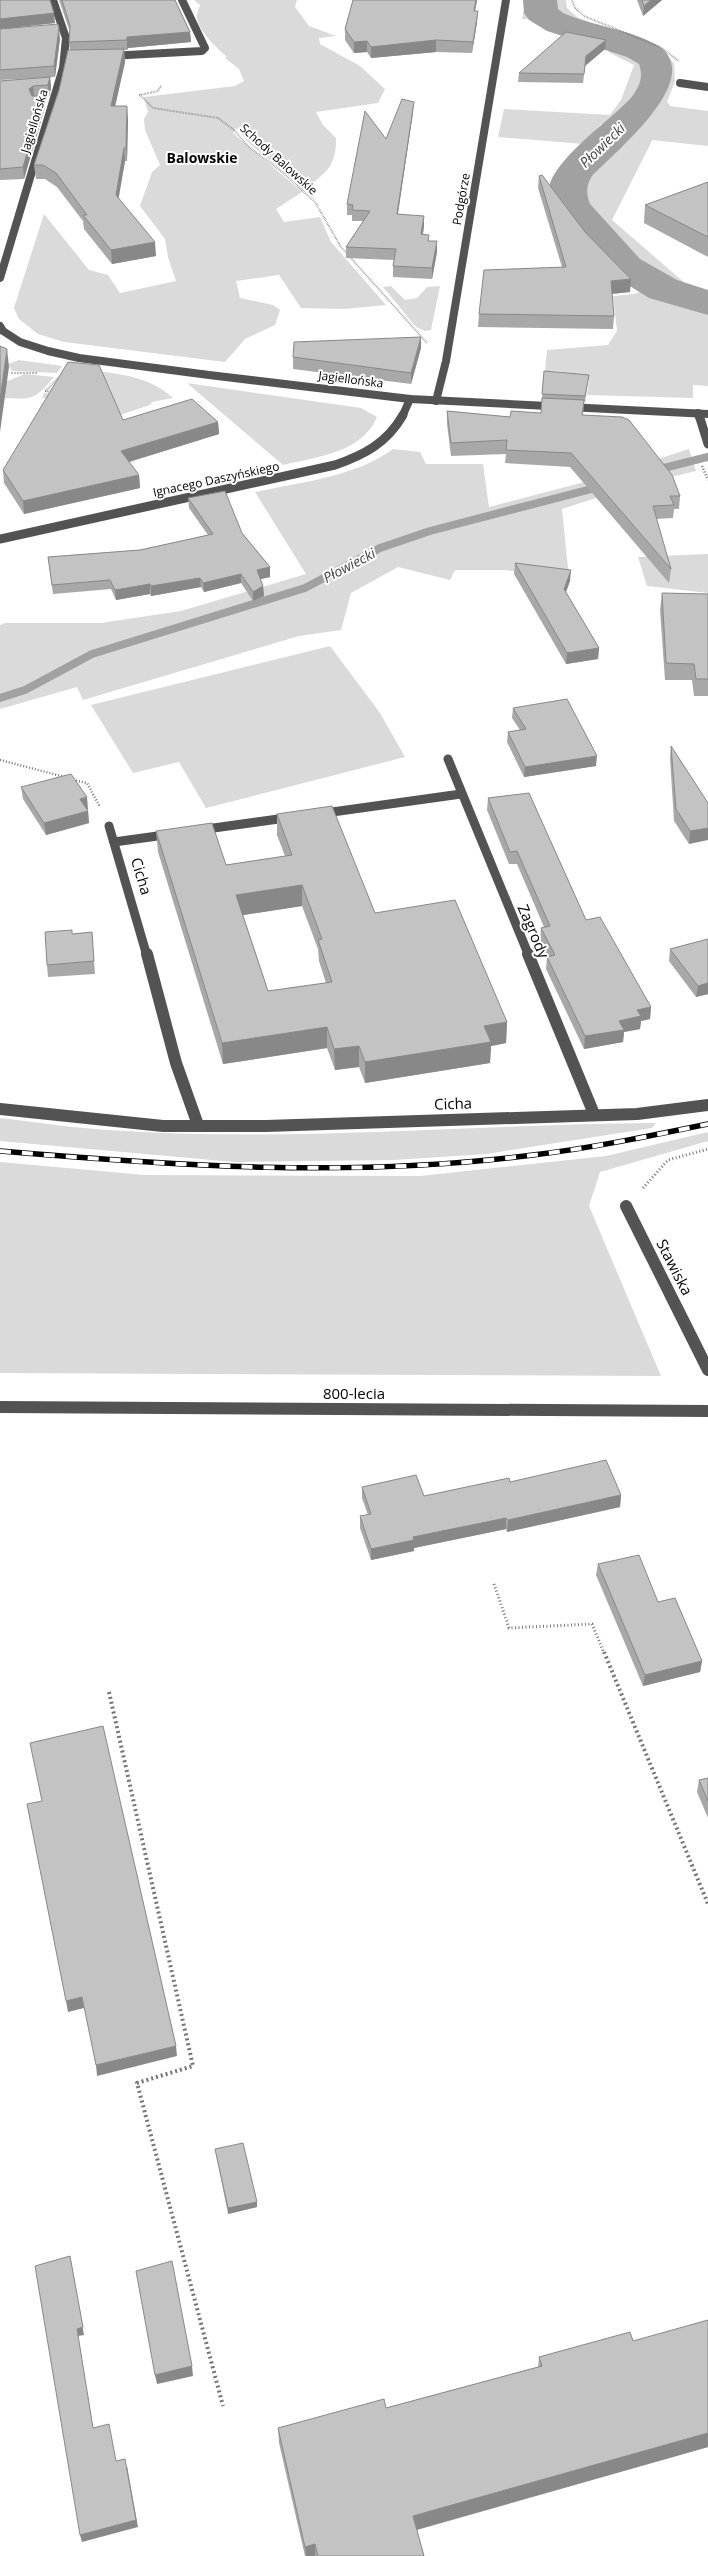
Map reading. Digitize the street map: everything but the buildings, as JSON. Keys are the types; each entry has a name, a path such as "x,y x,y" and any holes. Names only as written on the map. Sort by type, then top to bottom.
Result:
{"street":[{"name":"Jagiellońska","path":"0,278 55,83 68,58 66,38 59,28 53,0"},
{"path":"98,57 202,51 205,48 202,39 182,0"},
{"name":"Podgórze","path":"436,401 446,361 506,0"},
{"path":"680,83 708,87"},
{"name":"Jagiellońska","path":"0,326 3,331 20,342 79,358 410,399 708,414"},
{"name":"Ignacego Daszyńskiego","path":"0,540 308,472 357,458 386,440 403,418 410,399"},
{"path":"698,413 708,444"},
{"name":"Zagrody","path":"448,759 594,1114"},
{"path":"114,842 461,794"},
{"name":"Cicha","path":"109,826 135,909 176,1063 198,1126"},
{"name":"Cicha","path":"0,1109 163,1126 266,1126 676,1112 708,1105"},
{"name":"Stawiska","path":"626,1206 708,1370"},
{"name":"800-lecia","path":"0,1407 708,1411"}],"path":[{"path":"572,0 575,8 584,16 654,44 675,56 682,68 680,83"},
{"name":"Schody Balowskie","path":"161,86 158,91 140,95 153,108 218,118 315,202 341,247 431,346"},
{"path":"55,392 46,391 61,375"},
{"path":"702,466 708,480"},
{"path":"0,760 87,784 109,826"},
{"path":"626,1206 668,1160 708,1149"},
{"path":"494,1584 510,1628 592,1624 708,1904"},
{"path":"109,1692 193,2066 137,2083 223,2406"}],"shaded area":[{"path":"194,0 297,0 295,7 309,26 336,36 319,38 320,44 360,66 385,89 378,103 316,112 323,125 336,138 336,148 329,168 305,190 250,144 236,128 233,133 302,192 276,209 284,222 320,217 331,242 386,305 344,309 301,308 279,275 236,281 240,298 273,305 280,310 275,325 245,339 225,362 64,342 38,334 19,319 14,308 44,214 89,270 108,275 120,293 176,281 168,257 165,239 140,206 152,172 160,165 145,130 144,119 148,112 144,97 235,86 244,81 239,69 225,58 227,57 201,29 197,16 200,5"},
{"path":"526,0 532,0 531,8 543,19 557,27 620,46 635,52 647,61 643,89 615,123 601,124 584,144 498,137 504,109 610,115 621,100 634,65 608,52 611,50 572,40 532,19 522,19"},
{"path":"549,0 566,0 567,8 577,17 662,52 674,63 675,81 667,102 670,105 612,220 694,291 674,286 664,281 628,252 588,212 578,189 583,175 654,111 669,84 671,63 658,54 637,44 561,19 547,8"},
{"path":"669,106 708,111 708,146 652,140"},
{"path":"391,286 405,300 417,298 427,287 440,286 431,330 425,331 416,327 383,287"},
{"path":"646,290 708,308 708,386 693,385 693,398 587,395 589,380 564,378 563,372 545,371 547,350 608,345 617,331 613,296 634,294"},
{"path":"19,360 62,366 57,373 12,371 8,364"},
{"path":"70,368 138,378 162,389 173,398 152,402 150,405 120,415 61,398 42,398 44,393 91,398 98,392 106,379 68,374 57,391 50,390"},
{"path":"25,374 54,377 41,391 31,397 19,399 0,398 0,384"},
{"path":"187,383 361,408 377,417 361,439 349,446 337,452 283,465"},
{"path":"393,449 420,452 426,464 483,464 489,507 596,479 689,449 696,471 636,485 562,509 569,578 504,570 455,570 450,580 398,567 351,593 341,630 299,636 83,700 77,687 0,709 0,625 5,623 101,623 181,611 306,574 255,492 345,472 362,466"},
{"path":"708,554 708,593 647,586 638,557"},
{"path":"330,646 380,713 405,757 206,808 179,762 133,773 91,705"},
{"path":"0,1118 95,1129 245,1135 656,1123 652,1128 486,1154 394,1160 234,1162 0,1141"},
{"path":"708,1132 708,1141 600,1172 589,1206 661,1376 0,1373 0,1162 145,1175 420,1176 606,1156"}],"waterway":[{"name":"Płowiecki","path":"540,0 541,13 551,20 576,30 639,49 649,54 656,61 660,74 655,90 643,106 578,169 570,181 568,195 574,209 626,267 663,289 708,303"},
{"name":"Płowiecki","path":"652,471 708,457"},
{"name":"Płowiecki","path":"0,698 25,690 92,654 305,588 380,548 430,531 603,486"}],"railway":[{"path":"0,1151 200,1165 333,1168 400,1166 467,1162 533,1155 621,1141 708,1124"}],"district":[{"name":"Balowskie","path":"202,157"}]}
